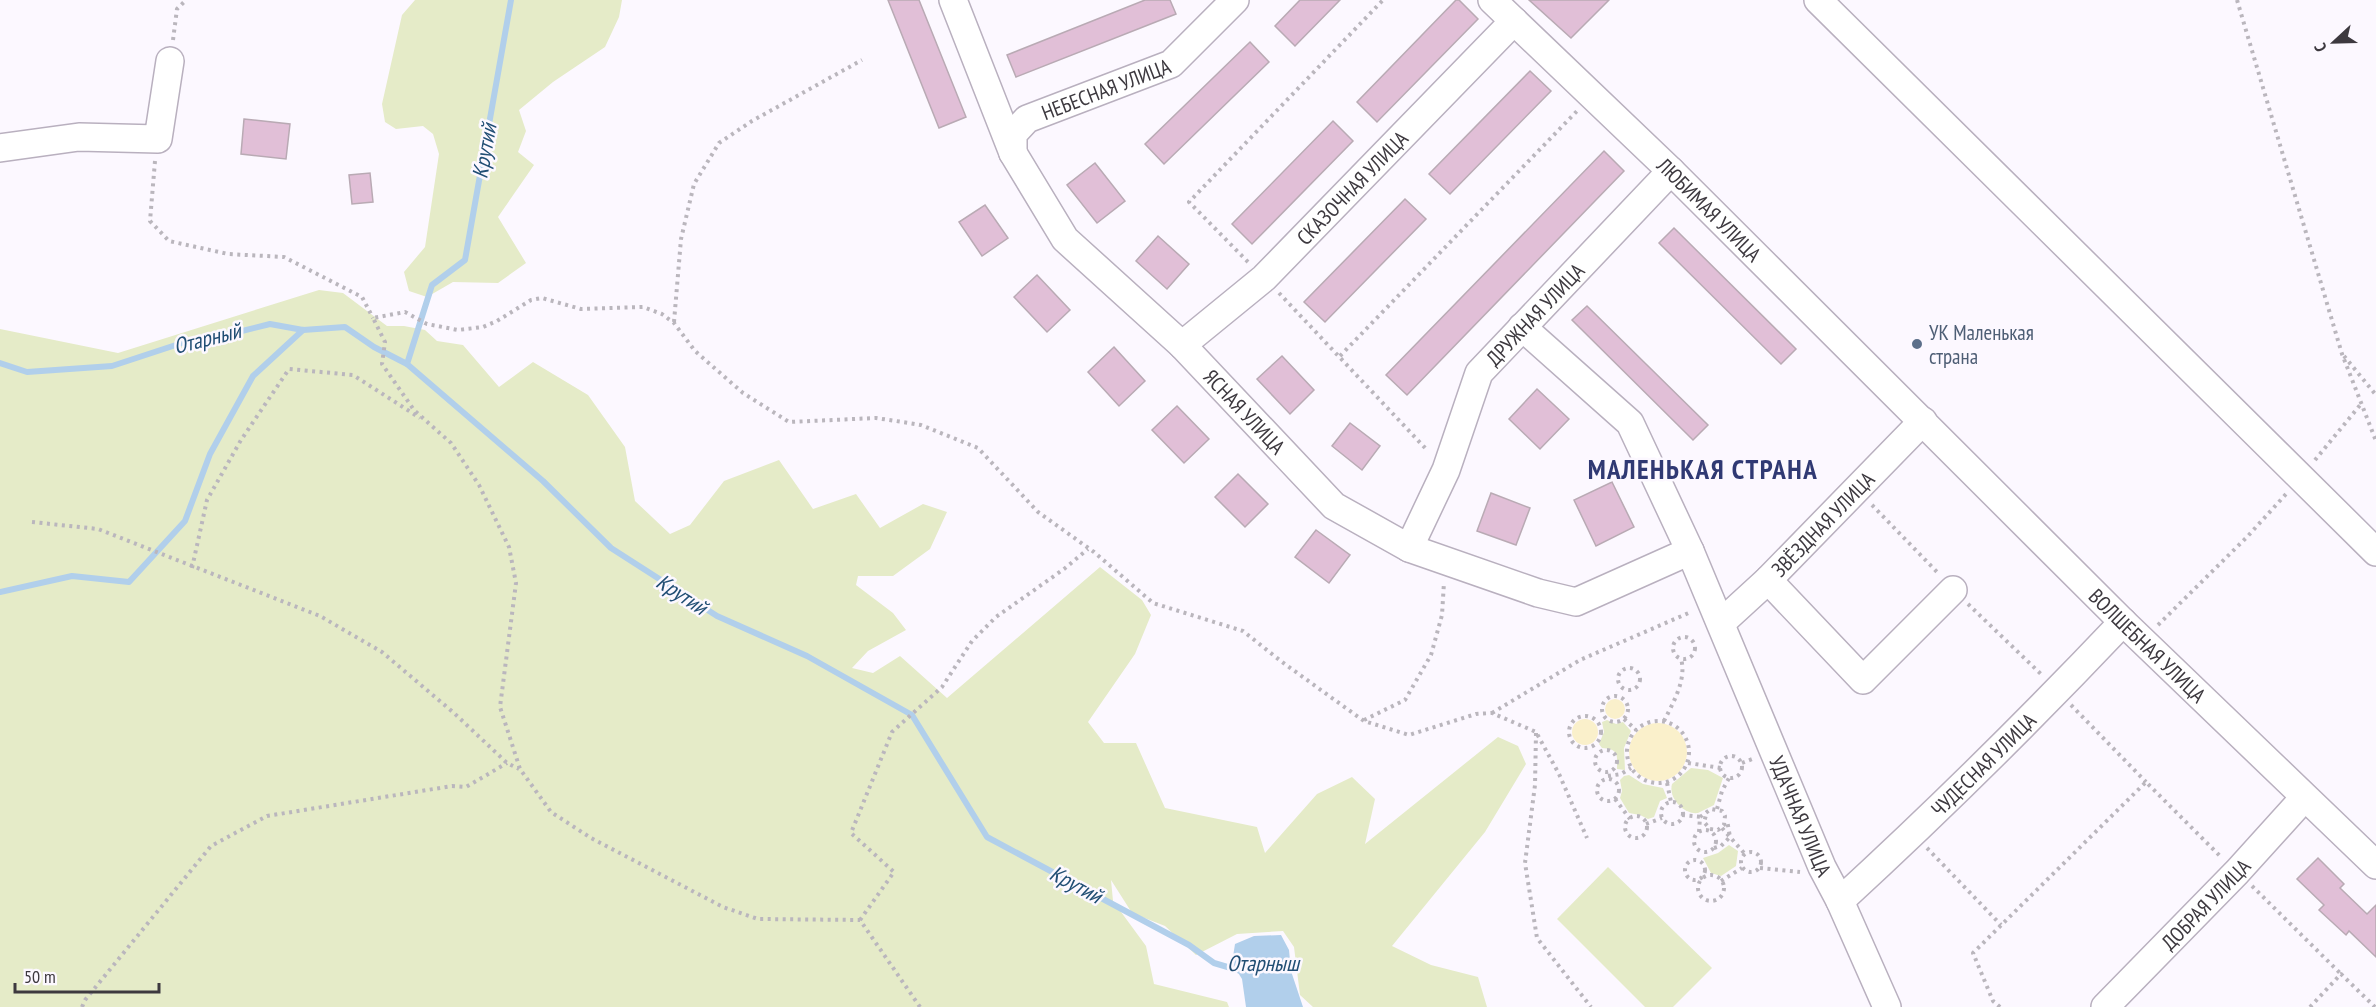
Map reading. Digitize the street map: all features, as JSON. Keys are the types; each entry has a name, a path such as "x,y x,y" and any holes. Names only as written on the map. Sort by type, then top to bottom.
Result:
{"street":[{"name":"ЯСНАЯ УЛИЦА","path":"953,0 1013,153 1065,239 1182,345 1334,506 1409,548 1538,593 1576,602 1690,551"},
{"name":"ЛЮБИМАЯ УЛИЦА","path":"1492,0 1671,171 1923,422"},
{"path":"1818,0 2376,552"},
{"name":"НЕБЕСНАЯ УЛИЦА","path":"1013,153 1013,134 1027,118 1171,64 1228,2"},
{"name":"СКАЗОЧНАЯ УЛИЦА","path":"1182,345 1264,278 1514,21"},
{"path":"0,148 80,137 158,139 170,61"},
{"name":"ДРУЖНАЯ УЛИЦА","path":"1409,548 1446,470 1479,373 1671,171"},
{"name":"УДАЧНАЯ УЛИЦА","path":"1522,327 1630,423 1690,551 1822,867 1840,901 1887,1007"},
{"name":"ЗВЁЗДНАЯ УЛИЦА","path":"1721,623 1768,580 1923,422"},
{"name":"ВОЛШЕБНАЯ УЛИЦА","path":"1923,422 2123,622 2376,865"},
{"path":"1768,580 1863,680 1953,590"},
{"name":"ЧУДЕСНАЯ УЛИЦА","path":"1840,901 1913,834 2123,622"},
{"name":"ДОБРАЯ УЛИЦА","path":"2105,1007 2237,872 2304,798"}],"path":[{"path":"170,61 177,9 186,0"},
{"path":"1189,202 1383,0"},
{"path":"2237,0 2342,354 2376,441"},
{"path":"674,323 681,239 694,184 719,143 752,121 862,60"},
{"path":"1446,470 1340,356 1593,96"},
{"path":"158,139 150,220 169,241 228,254 284,257 362,297 385,342 382,364 414,410 452,443 479,485 509,547 516,583 500,707 520,769 551,812 591,838 723,907 758,919 860,920"},
{"path":"373,318 405,312 427,324 458,330 483,327 531,300 542,298 581,309 643,307 662,314 674,323 695,351 742,393 789,422 876,418 921,425 978,448 1038,512 1088,549 1153,603 1244,632 1364,721 1409,735 1476,714 1492,713 1536,732 1559,774 1587,838"},
{"path":"2342,354 2376,395"},
{"path":"192,568 207,500 241,440 289,369 353,375 438,430"},
{"path":"2142,640 2247,537 2301,477 2361,404"},
{"path":"1856,488 1953,590 2375,1007"},
{"path":"32,522 98,529 192,568 320,616 382,652 454,713 507,764 520,769"},
{"path":"860,920 894,872 851,833 892,732 942,687 972,641 996,617 1064,569 1088,549"},
{"path":"1364,721 1405,700 1431,655 1442,615 1443,584 1451,562"},
{"path":"1492,713 1580,660 1691,612"},
{"path":"1664,721 1680,686 1683,665 1681,659 1676,656 1673,646 1680,638 1686,637 1691,640 1694,650 1687,658 1681,659"},
{"path":"1632,668 1636,670 1640,680 1635,688 1625,689 1621,685 1619,675 1622,671 1632,668"},
{"path":"1621,698 1625,689"},
{"path":"1616,696 1621,698 1628,710 1624,719 1614,722 1605,716 1603,711 1606,700 1616,696"},
{"path":"1586,716 1597,722 1600,734 1594,745 1583,748 1577,746 1569,736 1569,730 1575,720 1580,717 1586,716"},
{"path":"1597,722 1605,716"},
{"path":"1624,719 1636,730"},
{"path":"1664,721 1677,726 1686,736 1690,750 1688,763 1680,776 1658,784 1642,780 1631,768 1628,760 1628,744 1636,730 1649,722 1664,721"},
{"path":"1536,732 1535,785 1525,863 1537,938 1591,1007"},
{"path":"1594,745 1600,752"},
{"path":"1615,799 1605,801 1598,794 1599,784 1607,775 1615,766 1616,757 1609,750 1596,755 1595,765 1607,775 1618,786 1619,791 1615,799"},
{"path":"1717,809 1722,791 1729,778 1740,774 1742,769 1739,759 1734,756 1724,759 1721,768 1729,778"},
{"path":"1688,763 1721,768"},
{"path":"82,1007 85,1000 211,846 267,816 452,786 466,787 507,764"},
{"path":"1607,775 1621,774 1631,768"},
{"path":"2000,1007 1993,1001 1973,953 2146,782"},
{"path":"1666,783 1671,802"},
{"path":"1615,799 1630,819"},
{"path":"1671,802 1680,806 1682,815 1676,823 1666,822 1662,818 1663,806 1671,802"},
{"path":"1700,860 1690,861 1685,869 1689,878 1694,880 1703,877 1711,875 1721,880 1724,886 1720,898 1708,901 1699,894 1699,882 1703,877 1705,867 1700,860 1701,851 1695,840 1699,832 1698,822 1707,812 1717,809"},
{"path":"1717,809 1725,816 1730,837"},
{"path":"1682,815 1702,817"},
{"path":"1722,828 1726,820 1725,816"},
{"path":"1639,817 1646,824 1645,834 1641,837 1630,837 1625,828 1630,819 1639,817"},
{"path":"1702,817 1716,838 1714,848"},
{"path":"1646,824 1662,818"},
{"path":"1699,832 1722,828"},
{"path":"1722,828 1745,854"},
{"path":"1913,834 2001,925"},
{"path":"1701,851 1710,851 1721,846 1730,837"},
{"path":"1760,868 1758,855 1749,852 1741,860 1742,868 1748,873 1753,873 1760,868 1796,873 1822,867"},
{"path":"1721,880 1742,868"},
{"path":"860,920 920,1007"},
{"path":"2310,1007 2341,974"}],"green space":[{"path":"415,0 622,0 619,17 605,47 553,82 519,110 526,131 518,152 534,165 498,217 526,263 498,283 453,282 427,297 409,291 404,272 425,247 439,154 433,134 423,126 396,129 385,122 382,104 402,15"},
{"path":"319,290 343,293 387,326 425,330 437,341 463,345 499,387 533,362 588,395 625,447 635,501 670,534 690,525 724,481 779,460 813,509 856,494 880,528 923,504 947,512 930,549 893,576 858,576 856,585 893,613 906,630 868,651 852,668 873,673 900,656 947,698 1100,567 1142,600 1151,615 1135,654 1088,722 1104,743 1136,743 1165,808 1257,827 1265,853 1317,794 1352,777 1375,799 1365,844 1498,737 1518,746 1526,764 1485,832 1392,946 1431,965 1478,977 1487,1007 1313,1007 1300,995 1294,947 1283,931 1237,934 1196,955 1165,926 1132,913 1111,880 1113,901 1146,946 1154,984 1227,1002 1229,1007 0,1007 0,329 118,353"},
{"path":"1607,720 1616,724 1623,722 1631,731 1624,748 1625,770 1617,769 1615,752 1602,748 1599,744 1604,732 1602,722"},
{"path":"1691,768 1708,770 1723,778 1714,805 1698,813 1687,811 1678,804 1671,789 1672,784"},
{"path":"1629,775 1643,784 1663,788 1667,798 1660,801 1654,817 1648,819 1629,813 1620,798 1622,791 1620,780"},
{"path":"1729,845 1738,851 1736,866 1721,876 1711,873 1703,858 1718,853"},
{"path":"1608,867 1712,968 1673,1007 1645,1007 1557,919"}],"sand":[{"path":"1615,699 1622,702 1625,709 1622,716 1615,719 1608,716 1605,709 1608,702"},
{"path":"1585,719 1594,723 1598,732 1594,741 1585,745 1576,741 1572,732 1576,723"},
{"path":"1658,723 1674,728 1682,736 1687,752 1682,768 1674,776 1658,781 1642,776 1634,768 1629,752 1634,736 1642,728"}],"water":[{"name":"Отарныш","path":"1281,935 1289,950 1291,971 1303,1007 1246,1007 1242,979 1232,963 1235,944 1254,936"}],"building":[{"path":"888,0 919,0 966,117 939,128"},
{"path":"1145,0 1170,0 1176,14 1016,77 1007,55"},
{"path":"1300,0 1340,0 1295,46 1275,26"},
{"path":"1456,0 1459,0 1478,19 1377,122 1357,102"},
{"path":"1529,0 1609,0 1571,38"},
{"path":"1250,42 1269,62 1164,164 1145,144"},
{"path":"1530,71 1551,91 1450,194 1429,174"},
{"path":"244,119 290,124 286,159 241,154"},
{"path":"1333,121 1353,141 1252,244 1232,224"},
{"path":"1604,151 1624,171 1407,395 1386,375"},
{"path":"1095,163 1125,201 1097,223 1067,185"},
{"path":"370,173 373,202 352,204 349,175"},
{"path":"1405,199 1426,219 1325,322 1304,302"},
{"path":"985,205 1008,238 982,256 959,222"},
{"path":"1674,228 1796,349 1781,364 1659,243"},
{"path":"1158,236 1189,264 1167,289 1136,261"},
{"path":"1037,275 1070,310 1047,332 1014,297"},
{"path":"1587,306 1708,425 1693,440 1572,320"},
{"path":"1114,347 1145,381 1119,406 1088,372"},
{"path":"1282,356 1314,390 1290,414 1257,379"},
{"path":"1537,389 1569,419 1540,449 1509,419"},
{"path":"1177,406 1209,439 1184,463 1152,430"},
{"path":"1350,423 1380,446 1362,470 1332,446"},
{"path":"1238,474 1268,504 1245,527 1215,497"},
{"path":"1612,482 1634,527 1596,546 1574,500"},
{"path":"1491,493 1530,508 1516,545 1477,531"},
{"path":"1316,530 1350,555 1329,583 1295,557"},
{"path":"2318,858 2344,884 2340,888 2367,914 2376,905 2376,957 2349,931 2346,935 2319,910 2324,905 2297,879"}],"waterway":[{"name":"Крутий","path":"511,0 465,260 432,285 407,364 543,481 611,548 717,616 807,656 912,715 987,837 1189,945 1214,963 1241,971"},
{"name":"Отарный","path":"0,363 27,372 112,366 188,341 270,324 303,330 345,327 374,347 407,364"},
{"path":"0,592 72,576 129,582 185,521 210,454 253,376 303,330"}],"place":[{"name":"УК Маленькая страна","path":"1917,344"}],"district":[{"name":"МАЛЕНЬКАЯ СТРАНА","path":"1703,469"}]}
